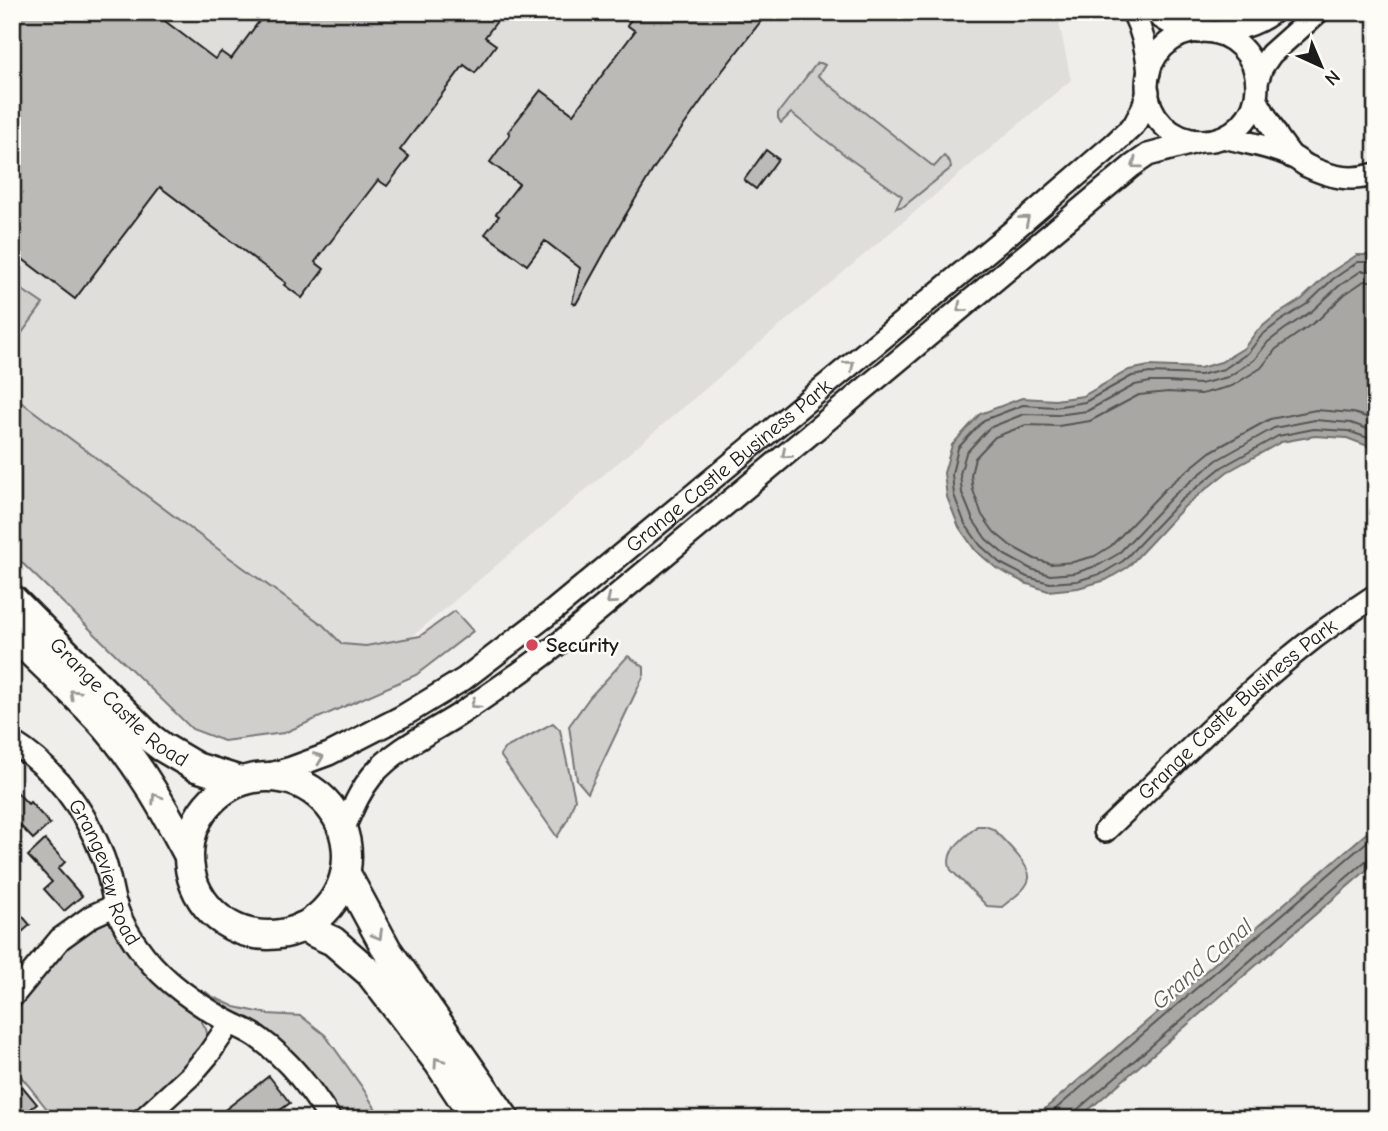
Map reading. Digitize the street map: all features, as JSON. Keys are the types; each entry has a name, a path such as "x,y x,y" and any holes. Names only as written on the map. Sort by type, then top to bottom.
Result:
{"main road":[{"name":"Grange Castle Road","path":"12,599 162,747 196,767 251,778 289,778 306,785 325,799 335,811 344,828 348,853 346,874 330,904 321,913 302,927 282,934 257,935 244,932 217,918 206,906 192,881 188,854 195,824 208,804 223,790 251,778"},
{"name":"Grange Castle Road","path":"12,633 99,719 120,744 171,822 188,854"},
{"name":"Grange Castle Road","path":"346,874 387,950 505,1119"},
{"path":"302,927 333,941 370,974 439,1063 476,1119"}],"street":[{"path":"1133,12 1140,26 1147,53 1148,83 1153,110 1163,124 1176,135 1200,141 1223,137 1237,129 1248,116 1262,67 1271,54 1318,12"},
{"path":"1154,12 1175,26 1227,37 1242,48 1252,64 1256,90 1278,138 1293,157"},
{"path":"1148,83 1156,57 1168,43 1183,35 1236,30 1257,23 1273,12"},
{"name":"Grange Castle Business Park","path":"251,778 291,768 329,754 403,716 464,679 554,611 1016,228 1115,142 1133,125 1142,110 1148,83"},
{"path":"1223,137 1293,157 1306,166 1336,177 1362,178 1376,174"},
{"name":"Grange Castle Business Park","path":"344,828 360,793 390,759 492,692 556,645 1132,166 1148,155 1200,141"},
{"name":"Grange Castle Business Park","path":"1105,831 1281,665 1315,637 1376,596"},
{"name":"Grangeview Road","path":"12,742 47,768 80,809 104,858 116,905 127,930 144,955 167,979 197,1003 259,1037 293,1068 330,1119"},
{"path":"13,996 60,939 92,916 116,905"},
{"path":"143,1119 190,1076 230,1023"}],"shaded area":[{"path":"12,12 1057,12 1071,80 408,640 366,646 342,644 323,625 12,395"},
{"path":"817,63 825,65 818,76 934,167 944,156 950,162 951,168 904,206 896,208 902,196 791,113 781,123 778,113"},
{"path":"12,283 43,304 16,341 12,338"},
{"path":"12,395 323,625 342,644 366,646 420,636 455,611 473,631 416,675 284,733 224,741 192,729 12,553"},
{"path":"628,656 644,667 644,675 588,793 577,780 569,726 590,697"},
{"path":"553,723 560,730 575,799 568,819 557,837 500,755 504,749"},
{"path":"977,826 993,829 1021,859 1028,873 1025,886 1002,907 987,906 951,870 949,863 952,851"},
{"path":"99,921 109,922 118,928 170,995 199,1017 208,1038 191,1062 131,1119 55,1119 12,1068 12,1008 20,1002 53,958"},
{"path":"206,992 235,1007 268,1014 301,1016 325,1035 382,1119 339,1119 202,997"}],"water":[{"path":"1357,255 1376,255 1376,457 1368,446 1347,438 1315,436 1281,442 1227,472 1185,506 1128,567 1106,580 1078,588 1048,591 1025,583 996,568 975,550 959,527 947,497 944,473 952,445 980,414 1022,398 1055,400 1083,396 1129,370 1149,366 1200,368 1221,362 1244,348 1257,331 1275,316 1302,299 1328,274"},
{"path":"1376,825 1376,862 1078,1119 1033,1119"}],"building":[{"path":"12,12 153,12 215,59 221,52 231,59 266,12 504,12 485,37 496,45 475,73 464,65 400,150 409,157 387,186 378,180 315,262 324,269 302,298 160,187 75,299 12,251"},
{"path":"637,12 768,12 723,70 654,168 576,304 572,303 580,268 545,241 527,265 485,234 499,216 496,214 519,184 490,162 510,134 508,132 541,90 573,114 635,31 627,25"},
{"path":"766,150 778,159 756,189 744,180"},
{"path":"12,787 50,824 33,839 12,817"},
{"path":"45,840 65,862 58,869 82,896 64,911 44,889 52,882 28,856"},
{"path":"12,904 30,925 12,941"},
{"path":"269,1076 290,1103 279,1111 286,1119 213,1119"},
{"path":"22,1086 37,1104 18,1119 12,1119 12,1094"}],"place":[{"name":"Security","path":"532,645"}],"water label":[{"name":"Grand Canal","path":"1202,964"}]}
